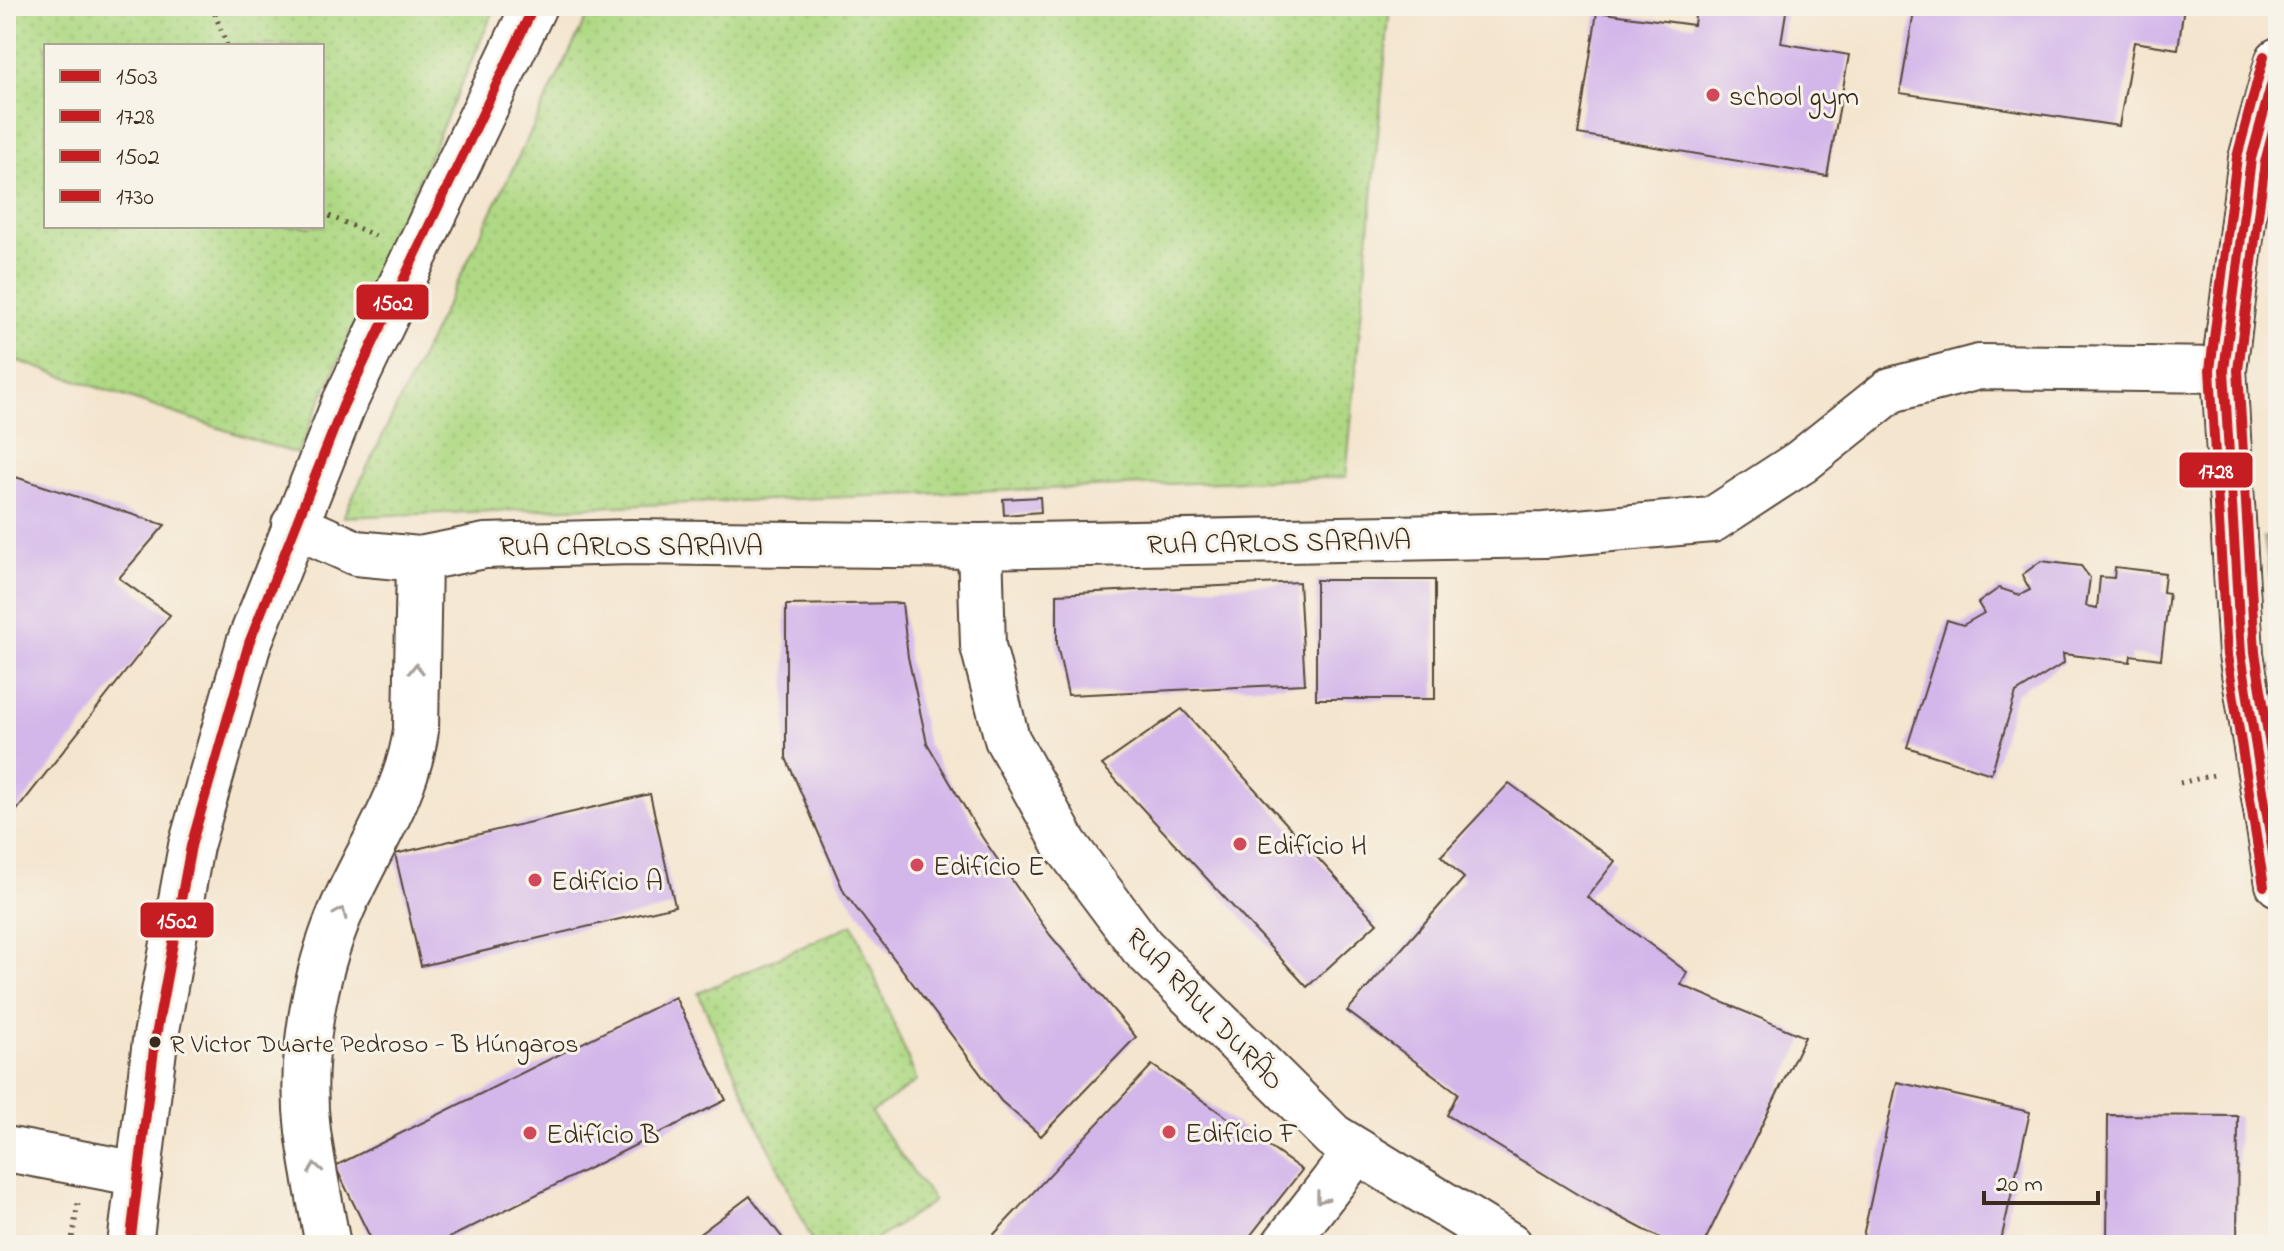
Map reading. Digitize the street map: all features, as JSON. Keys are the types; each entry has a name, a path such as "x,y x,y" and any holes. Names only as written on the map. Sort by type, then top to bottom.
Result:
{"street":[{"path":"130,1245 155,1041 191,846 249,643 343,406 534,6"},
{"path":"2278,60 2251,159 2224,370 2241,654 2273,792 2278,884"},
{"name":"RUA CARLOS SARAIVA","path":"294,525 356,553 419,559 485,546 631,542 980,546 1528,536 1712,520 1801,462 1891,390 1979,367 2224,370"},
{"name":"RUA RAUL DURÃO","path":"980,546 983,646 1007,739 1065,844 1142,947 1323,1126 1357,1151 1510,1245"},
{"path":"328,1245 308,1128 310,1038 326,950 342,909 404,785 413,757 419,559"},
{"path":"2241,654 2278,695"},
{"path":"6,1149 139,1174"},
{"path":"1284,1245 1357,1151"}],"path":[{"path":"212,6 226,44"},
{"path":"324,214 416,250"}],"green space":[{"path":"6,6 496,6 297,454 6,357"},
{"path":"592,6 1390,6 1346,477 343,517"},
{"path":"2278,534 2278,635 2264,537"},
{"path":"853,924 917,1081 871,1113 934,1201 868,1245 814,1245 698,993"}],"building":[{"name":"school gym","path":"1696,6 1787,6 1781,43 1849,55 1827,176 1578,134 1597,12 1694,25"},
{"path":"1915,6 2184,6 2178,49 2134,42 2119,126 1900,93"},
{"path":"6,474 165,525 119,578 170,615 6,824"},
{"path":"1040,497 1041,512 1004,515 1003,499"},
{"path":"2041,561 2081,566 2090,578 2086,606 2097,608 2100,577 2114,578 2115,567 2165,573 2163,592 2169,593 2161,659 2131,655 2130,662 2063,654 2064,663 2016,693 1991,774 1907,747 1947,620 1963,625 1984,613 1978,603 1999,588 2020,595 2030,590 2022,575"},
{"path":"1316,580 1435,580 1435,699 1316,699"},
{"path":"1299,582 1305,684 1068,695 1057,645 1057,594"},
{"name":"Edifício E","path":"902,603 908,657 927,743 982,837 1050,935 1136,1037 1041,1136 1001,1101 844,892 786,758 786,605"},
{"name":"Edifício H","path":"1182,709 1377,923 1307,987 1102,765"},
{"path":"1509,783 1615,861 1587,897 1687,972 1681,985 1805,1037 1703,1245 1673,1245 1580,1196 1447,1115 1458,1093 1347,1011 1464,878 1441,856"},
{"name":"Edifício A","path":"650,794 675,906 421,966 395,854"},
{"name":"Edifício B","path":"675,997 726,1100 435,1245 374,1245 335,1166"},
{"name":"Edifício F","path":"1152,1065 1302,1170 1243,1245 984,1245"},
{"path":"1897,1082 2030,1112 2000,1245 1861,1245"},
{"path":"2108,1115 2238,1116 2237,1245 2107,1245"},
{"path":"750,1196 788,1245 685,1245"},
{"path":"6,1239 26,1244 26,1245 6,1245"}],"transit line":[{"name":"1502","path":"130,1245 155,1041 191,846 249,643 343,406 534,6"},
{"name":"1728","path":"2264,56 2237,157 2210,370 2227,655 2264,886"},
{"name":"1503","path":"2278,60 2251,159 2224,370 2241,654 2278,884"},
{"name":"1730","path":"2278,113 2265,162 2238,370 2255,652 2278,796"}],"place":[{"name":"school gym","path":"1713,95"},
{"name":"Edifício H","path":"1240,844"},
{"name":"Edifício E","path":"917,865"},
{"name":"Edifício A","path":"535,880"},
{"name":"R Victor Duarte Pedroso - B Húngaros","path":"155,1042"},
{"name":"Edifício F","path":"1169,1132"},
{"name":"Edifício B","path":"530,1133"}]}
